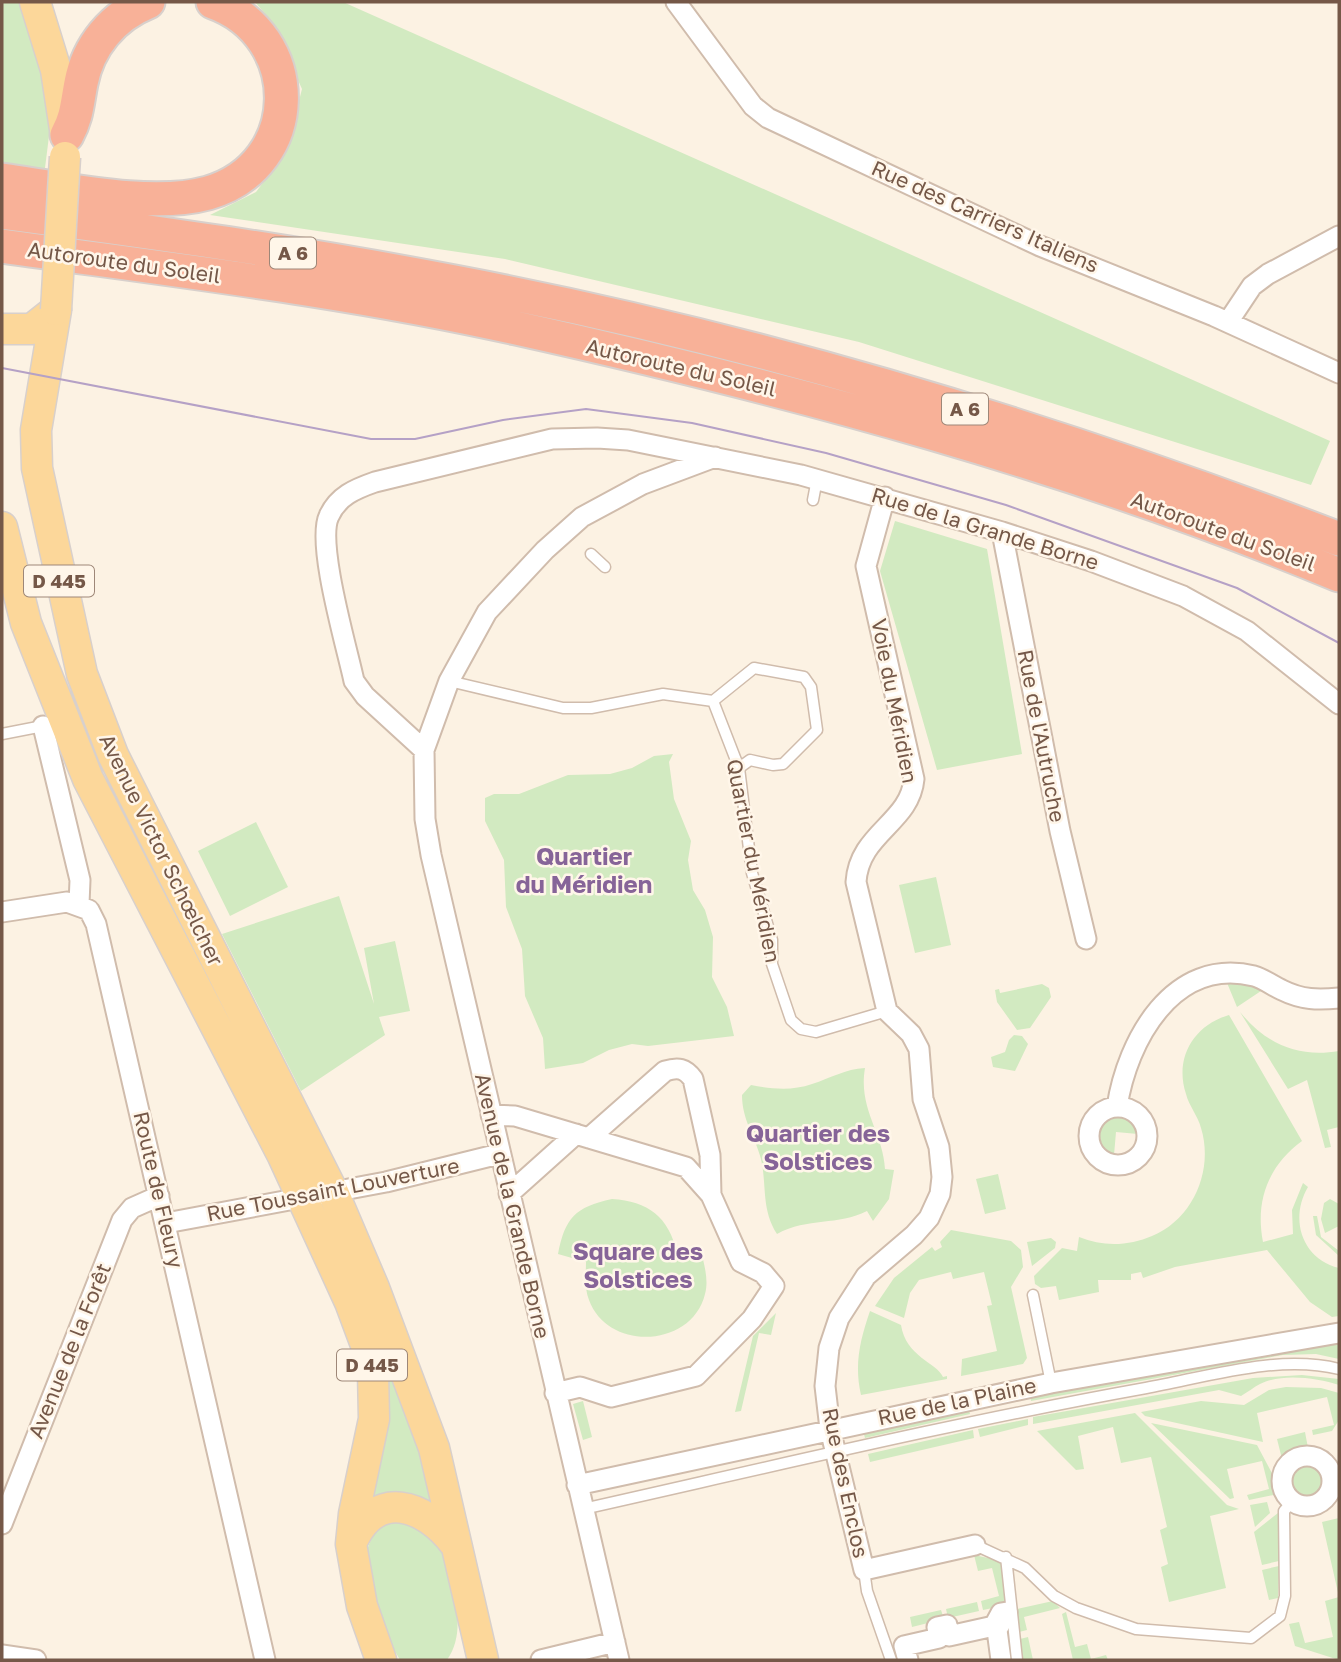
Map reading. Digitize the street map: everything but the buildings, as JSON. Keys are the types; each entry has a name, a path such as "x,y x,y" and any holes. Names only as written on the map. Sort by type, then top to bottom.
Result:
{"highway":[{"path":"66,146 77,117 83,72 95,45 121,16 148,2"},
{"path":"2,180 174,199 222,188 252,168 271,144 279,121 282,98 279,77 266,45 254,28 241,16 213,2"},
{"name":"Autoroute du Soleil","path":"2,212 292,253 456,282 651,325 963,409 1173,477 1339,539"},
{"name":"Autoroute du Soleil","path":"2,246 267,282 435,312 762,386 1027,463 1254,539 1339,575"}],"main road":[{"name":"Avenue Victor Schœlcher","path":"36,2 56,70 66,146 56,310 36,430 37,468 82,674 113,755 141,851 350,1302 373,1371 374,1419 354,1514 351,1544 362,1606 381,1660"},
{"path":"2,329 32,329 56,310"},
{"name":"D 445","path":"2,527 49,714"},
{"name":"Avenue Victor Schœlcher","path":"49,714 88,779 141,851 333,1192 374,1288 434,1448 471,1618 483,1660"},
{"path":"351,1544 366,1519 391,1507 410,1508 425,1515 442,1527 455,1545"},
{"path":"466,1660 471,1640 471,1618"}],"street":[{"name":"Rue des Carriers Italiens","path":"676,2 753,106 768,118 1040,246 1228,322 1339,373"},
{"path":"1228,322 1252,286 1268,274 1339,236"},
{"name":"Rue de la Grande Borne","path":"424,750 365,696 354,681 327,558 327,519 348,492 375,482 552,439 628,440 817,479 885,497 1091,561 1183,596 1247,631 1339,704"},
{"name":"Avenue de la Grande Borne","path":"617,1651 431,855 425,819 424,750 449,681 487,612 545,550 582,517 643,484 715,457"},
{"name":"Voie du Méridien","path":"885,497 866,566 914,779 913,792 906,804 865,847 857,867 856,882 887,1011"},
{"name":"Rue de l'Autruche","path":"1002,533 1060,831 1086,939"},
{"path":"2,912 67,902 79,904 80,880 49,714"},
{"name":"Route de Fleury","path":"79,904 89,910 96,924 265,1660"},
{"path":"1117,1107 1122,1080 1147,1022 1173,995 1196,981 1220,974 1240,973 1258,977 1298,998 1339,998"},
{"name":"Rue des Enclos","path":"887,1011 911,1034 919,1049 923,1099 940,1154 940,1194 929,1218 914,1236 866,1276 839,1318 825,1367 830,1429 864,1570 975,1545"},
{"path":"509,1194 665,1071 676,1068 687,1071 693,1079 710,1155 711,1195"},
{"path":"491,1115 516,1116 686,1167 711,1195 741,1262 763,1273 774,1286 752,1319 696,1376 611,1397 580,1387 555,1393"},
{"name":"Rue Toussaint Louverture","path":"166,1223 333,1192 499,1154"},
{"name":"Avenue de la Forêt","path":"2,1524 122,1220 131,1208 159,1196"},
{"name":"Rue de la Plaine","path":"577,1485 1051,1383 1339,1333"},
{"path":"908,1660 904,1646 939,1638 937,1627 947,1625 949,1636 961,1634 994,1626 1001,1613 1007,1612 998,1629 1000,1660"},
{"path":"541,1660 617,1651"},
{"path":"2,1655 36,1660"}],"lane":[{"path":"813,500 817,479"},
{"path":"591,554 605,567"},
{"path":"449,681 563,708 591,708 663,694 713,701 754,668 799,675 811,687 817,730 811,739 783,764 773,765 750,760 739,768"},
{"name":"Quartier du Méridien","path":"713,701 739,768 752,873 770,933 772,964 791,1020 801,1028 816,1032 887,1011"},
{"path":"2,734 49,714"},
{"path":"1033,1295 1051,1383"},
{"path":"583,1509 1030,1409 1246,1370 1312,1364 1339,1369"},
{"name":"Rue des Enclos","path":"975,1545 1025,1568 1054,1596 1076,1608 1136,1629 1251,1638 1280,1616 1285,1596 1284,1511 1292,1502"},
{"path":"1006,1557 1017,1660"},
{"path":"864,1570 867,1591 891,1660"}],"green space":[{"path":"2,2 25,2 52,112 44,176 2,171"},
{"path":"255,2 343,2 1330,441 1311,485 859,342 505,259 210,215 256,192 286,152 302,89 272,22"},
{"path":"895,521 987,549 1022,754 937,770 880,571"},
{"path":"673,754 669,762 674,799 691,841 688,860 693,890 705,910 713,937 712,977 727,1007 734,1036 648,1046 632,1044 609,1050 583,1063 545,1069 543,1038 525,996 522,949 506,907 504,860 485,821 485,798 494,794 519,794 568,775 610,774 632,768 654,756"},
{"path":"256,822 288,887 230,916 198,851"},
{"path":"936,877 951,945 915,953 899,885"},
{"path":"339,896 374,1004 364,948 395,941 410,1011 379,1017 385,1035 301,1091 222,934"},
{"path":"1225,978 1267,987 1237,1007"},
{"path":"1042,984 1049,988 1051,997 1030,1028 1017,1030 997,1002 995,990 999,989 1000,993"},
{"path":"1240,1012 1261,1033 1284,1046 1310,1052 1339,1051 1339,1127 1327,1130 1331,1147 1325,1148 1307,1080 1288,1089"},
{"path":"1229,1015 1302,1141 1280,1162 1267,1186 1261,1212 1263,1242 1293,1234 1292,1210 1303,1183 1308,1187 1300,1212 1302,1236 1316,1256 1339,1268 1339,1316 1332,1317 1310,1302 1267,1250 1175,1267 1143,1278 1141,1272 1131,1274 1131,1280 1098,1280 1099,1292 1059,1300 1056,1286 1041,1288 1035,1284 1034,1276 1062,1248 1077,1251 1079,1237 1107,1244 1125,1243 1152,1236 1179,1218 1189,1205 1197,1191 1205,1160 1200,1124 1187,1098 1183,1081 1185,1056 1197,1035 1206,1026"},
{"path":"1014,1035 1022,1036 1028,1044 1015,1071 993,1067 991,1057 1005,1052"},
{"path":"865,1068 865,1096 885,1169 894,1170 889,1199 873,1221 867,1211 845,1219 800,1225 777,1234 766,1206 761,1159 746,1120 742,1095 751,1085 797,1088"},
{"path":"1117,1116 1133,1122 1138,1134 1116,1132 1114,1155 1103,1147 1100,1132 1107,1121"},
{"path":"998,1174 1006,1209 985,1214 976,1179"},
{"path":"612,1199 636,1203 655,1213 669,1230 677,1253 701,1251 705,1267 705,1294 697,1312 684,1325 668,1333 649,1337 613,1329 599,1317 589,1300 586,1262 558,1254 564,1231 574,1216 580,1210"},
{"path":"1330,1199 1339,1204 1339,1226 1325,1233 1321,1219 1324,1203"},
{"path":"1313,1216 1317,1216 1321,1237 1339,1251 1339,1256 1316,1235"},
{"path":"951,1230 1011,1241 1021,1250 1023,1267 1011,1287 1027,1358 1023,1364 961,1376 962,1359 997,1351 987,1306 992,1305 984,1272 953,1279 951,1272 919,1280 910,1293 904,1318 875,1306 894,1278 932,1247 935,1251 942,1247 940,1242"},
{"path":"1051,1238 1056,1242 1055,1248 1032,1266 1027,1242"},
{"path":"344,1251 431,1475 432,1506 424,1500 407,1496 391,1499 366,1511 375,1463"},
{"path":"870,1311 901,1325 909,1345 943,1377 947,1376 947,1379 861,1395 859,1353"},
{"path":"776,1313 771,1335 759,1333 741,1411 735,1412 753,1336"},
{"path":"1339,1339 1339,1359 1316,1354 1283,1355 1031,1401 1030,1394"},
{"path":"1302,1375 1339,1379 1339,1385 1310,1379 1279,1379 1260,1384 1241,1396 1219,1390 1033,1424 1033,1417 1253,1378"},
{"path":"1286,1387 1321,1388 1339,1393 1339,1420 1332,1431 1313,1435 1312,1430 1334,1425 1327,1397 1257,1413 1263,1442 1145,1416 1141,1412 1201,1401 1244,1405 1269,1390"},
{"path":"583,1401 592,1437 583,1440 573,1404"},
{"path":"968,1406 970,1414 865,1438 862,1427"},
{"path":"1135,1413 1227,1505 1239,1509 1210,1516 1226,1588 1169,1602 1161,1567 1168,1564 1160,1530 1167,1527 1151,1457 1121,1463 1113,1427 1078,1436 1084,1469 1076,1470 1037,1431"},
{"path":"1028,1419 1028,1425 980,1437 978,1429"},
{"path":"1151,1423 1257,1445 1275,1479 1278,1494 1249,1500 1247,1495 1269,1489 1262,1461 1227,1469 1234,1498 1230,1499"},
{"path":"973,1430 974,1438 870,1462 868,1454"},
{"path":"1305,1432 1308,1448 1297,1449 1282,1459 1277,1439"},
{"path":"1307,1465 1318,1470 1323,1481 1318,1492 1307,1497 1296,1492 1291,1481 1296,1470"},
{"path":"1267,1502 1270,1513 1255,1527 1250,1505"},
{"path":"1278,1513 1279,1561 1262,1565 1254,1532"},
{"path":"403,1515 439,1542 452,1586 457,1617 454,1647 447,1660 400,1660 381,1627 366,1552 376,1527"},
{"path":"1339,1518 1339,1597 1322,1522"},
{"path":"974,1555 1002,1561 1007,1605 983,1610 981,1601 999,1596 992,1568 978,1571"},
{"path":"1279,1566 1278,1598 1269,1600 1262,1570"},
{"path":"1339,1597 1339,1660 1295,1646 1289,1624 1299,1622 1305,1643 1333,1637 1325,1601"},
{"path":"1053,1601 1060,1608 1024,1617 1027,1630 1019,1632 1017,1609"},
{"path":"977,1602 979,1611 948,1618 946,1609"},
{"path":"941,1610 944,1619 912,1627 910,1617"},
{"path":"1066,1612 1075,1647 1087,1644 1091,1659 1106,1655 1108,1660 1073,1660 1062,1614"},
{"path":"1028,1637 1033,1660 1022,1660 1020,1639"}],"tram line":[{"path":"2,368 371,439 415,439 503,420 586,409 692,423 826,453 1006,505 1237,588 1339,643"}],"district":[{"name":"Quartier du Méridien","path":"584,871"},
{"name":"Quartier des Solstices","path":"818,1148"},
{"name":"Square des Solstices","path":"638,1266"}]}
